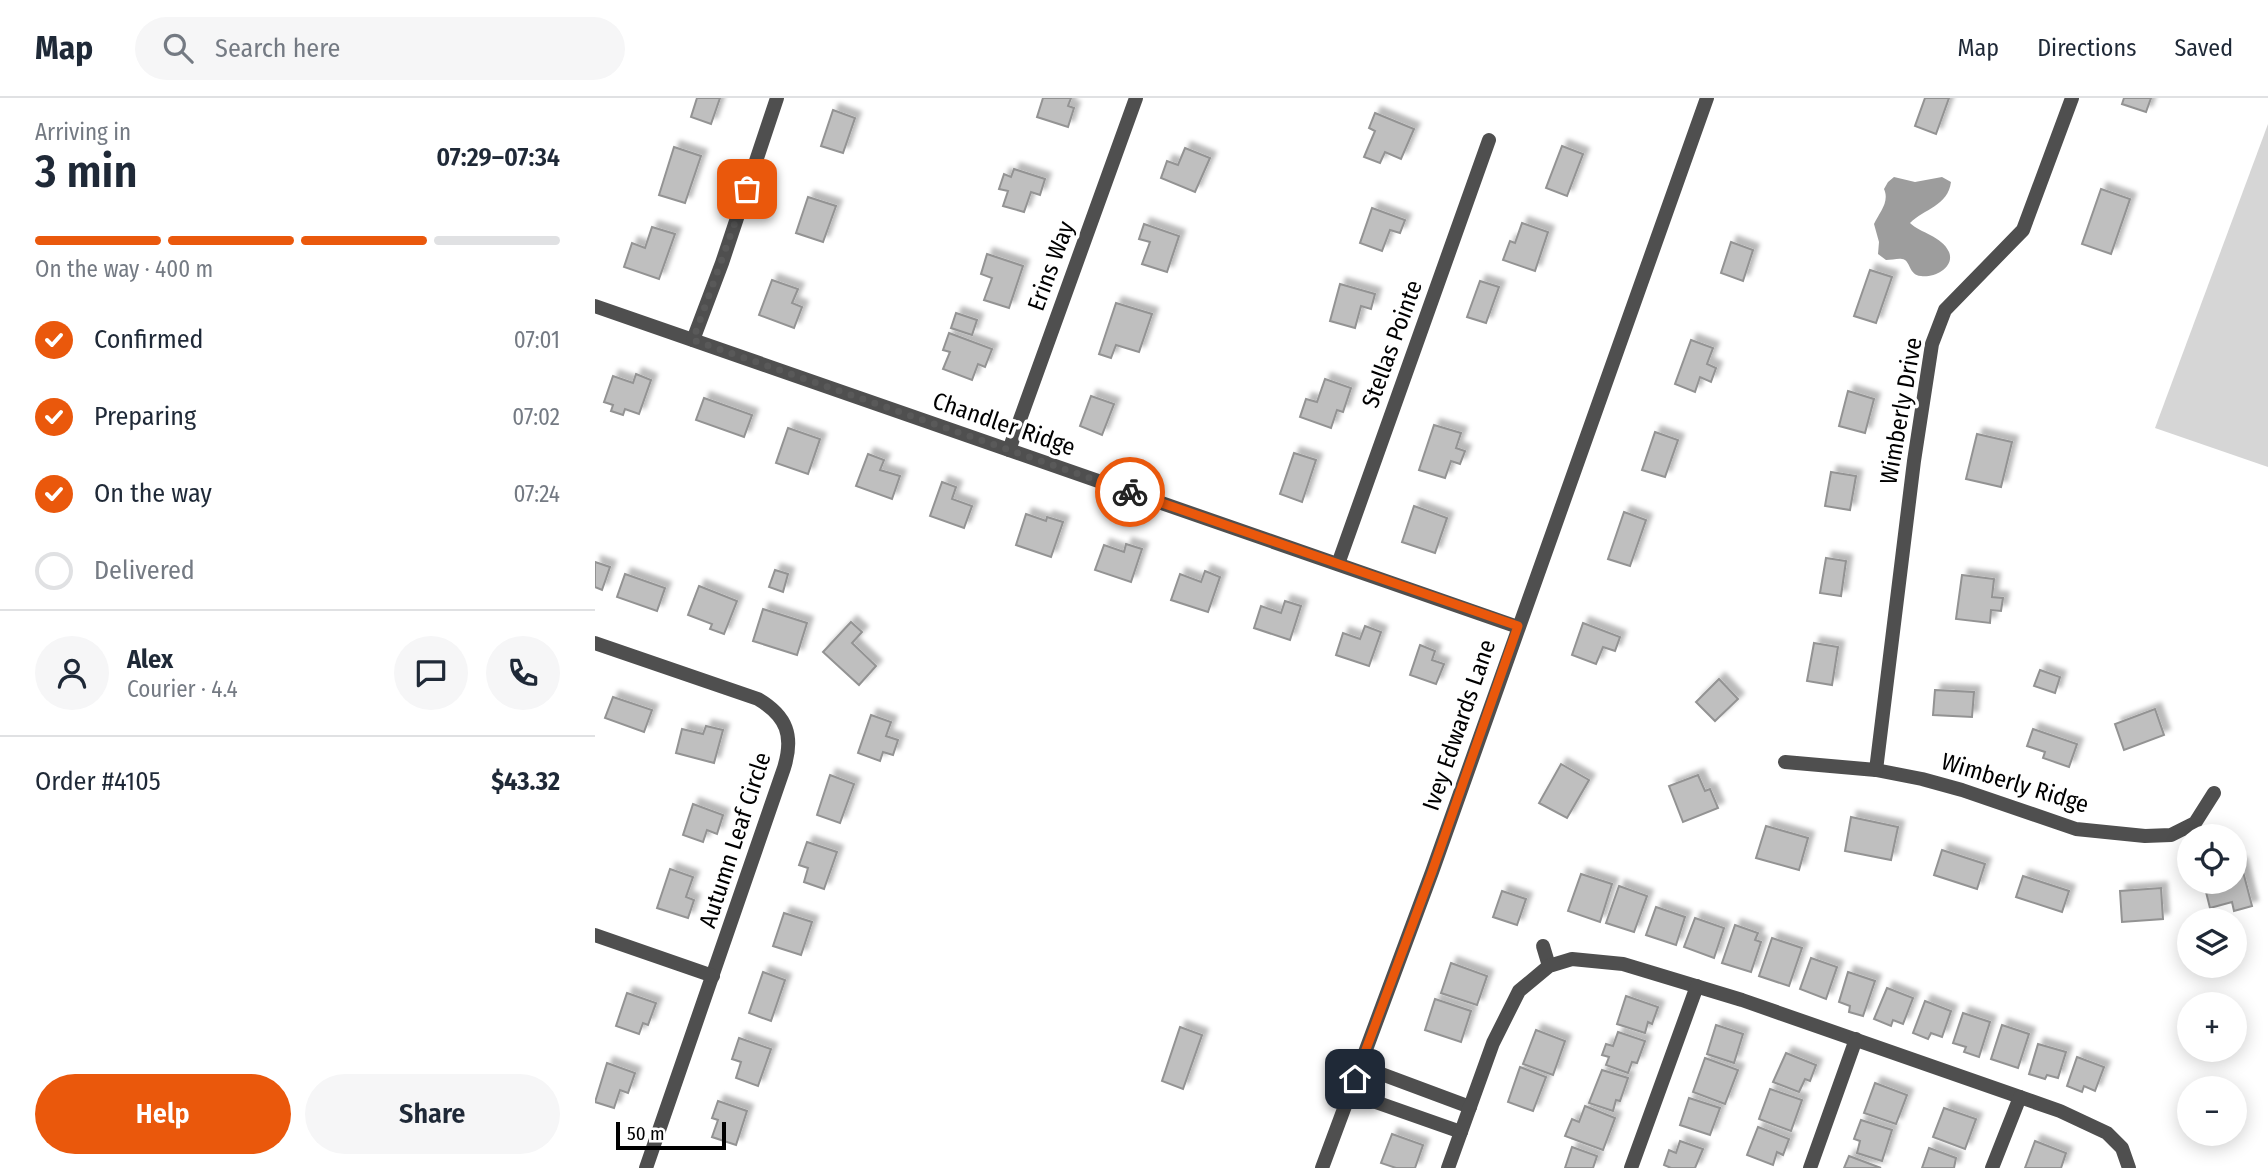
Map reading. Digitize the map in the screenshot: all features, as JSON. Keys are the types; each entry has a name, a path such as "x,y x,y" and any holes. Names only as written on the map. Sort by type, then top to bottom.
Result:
{"street":[{"path":"693,340 722,263 777,98"},
{"name":"Erins Way","path":"1010,450 1136,98"},
{"name":"Ivey Edwards Lane","path":"1322,1168 1432,872 1707,98"},
{"name":"Wimberly Drive","path":"1876,770 1914,461 1932,344 1945,310 2023,230 2072,98"},
{"name":"Stellas Pointe","path":"1338,564 1489,140"},
{"name":"Chandler Ridge","path":"595,306 1518,626"},
{"name":"Autumn Leaf Circle","path":"595,643 758,699 779,715 788,734 789,754 646,1168"},
{"name":"Wimberly Ridge","path":"1785,762 1876,770 1922,779 2076,829 2145,836 2171,835 2195,823 2214,793"},
{"path":"595,935 713,976"},
{"path":"1543,946 1549,966"},
{"path":"1448,1168 1493,1043 1519,991 1549,966 1572,959 1623,964 1697,986 2060,1111 2107,1133 2122,1148 2129,1168"},
{"path":"1630,1168 1697,986"},
{"path":"1810,1168 1856,1040"},
{"path":"1360,1066 1470,1107"},
{"path":"1350,1093 1461,1132"},
{"path":"1992,1168 2020,1097"}],"shaded area":[{"path":"2268,124 2268,467 2155,428"},
{"path":"1894,177 1915,182 1942,177 1951,182 1949,190 1940,202 1910,223 1936,238 1949,252 1949,262 1938,273 1917,275 1905,260 1886,260 1878,254 1879,242 1874,224 1885,203 1884,189"}],"building":[{"path":"697,98 720,98 711,124 691,117"},
{"path":"1043,98 1071,98 1068,106 1074,108 1068,127 1037,117"},
{"path":"1925,98 1949,98 1936,134 1915,126"},
{"path":"2124,98 2151,98 2146,112 2122,104"},
{"path":"833,110 855,118 843,153 821,146"},
{"path":"1375,113 1414,129 1401,159 1385,152 1380,163 1364,157 1375,131 1369,128"},
{"path":"1562,146 1583,154 1567,196 1546,188"},
{"path":"674,147 701,156 685,203 659,195"},
{"path":"1185,148 1210,158 1195,192 1161,178 1167,161 1178,165"},
{"path":"1014,169 1045,179 1040,195 1031,192 1024,212 1003,206 1008,191 999,189 1004,174 1011,177"},
{"path":"2101,189 2130,199 2111,254 2082,244"},
{"path":"808,197 836,206 823,242 796,233"},
{"path":"1372,208 1405,220 1400,233 1390,230 1382,251 1360,243"},
{"path":"1522,223 1548,232 1535,271 1503,260 1510,241 1515,243"},
{"path":"1144,224 1179,236 1167,272 1142,264 1150,242 1139,239"},
{"path":"652,227 675,234 659,279 624,267 632,243 645,248"},
{"path":"1731,242 1753,250 1743,281 1721,273"},
{"path":"987,254 1023,266 1009,308 984,300 992,278 981,274"},
{"path":"1870,270 1892,277 1876,323 1854,316"},
{"path":"772,280 798,289 792,303 802,307 794,328 759,315"},
{"path":"1480,281 1499,287 1486,323 1467,317"},
{"path":"1340,284 1375,294 1371,309 1361,306 1355,328 1330,321"},
{"path":"1116,303 1152,314 1139,352 1116,345 1111,358 1099,354"},
{"path":"956,313 977,320 972,335 951,328"},
{"path":"949,333 992,349 985,367 978,364 972,380 943,369 950,352 943,350"},
{"path":"1691,340 1713,348 1707,364 1716,368 1711,382 1700,377 1695,392 1675,384"},
{"path":"636,374 651,380 639,414 625,409 623,415 611,411 613,405 604,402 613,376 633,383"},
{"path":"1325,379 1351,388 1343,412 1337,410 1331,428 1300,417 1306,399 1317,402"},
{"path":"1848,391 1874,399 1865,433 1839,426"},
{"path":"1091,396 1114,404 1102,435 1080,426"},
{"path":"704,398 752,415 744,437 696,420"},
{"path":"1434,425 1461,433 1456,448 1465,451 1460,464 1451,461 1445,478 1419,470"},
{"path":"788,428 820,439 808,474 776,463"},
{"path":"1655,432 1678,440 1665,477 1642,470"},
{"path":"1977,434 2012,442 2001,487 1966,479"},
{"path":"1294,453 1316,460 1302,502 1280,494"},
{"path":"868,454 884,460 880,470 900,476 892,499 856,486"},
{"path":"1831,472 1856,476 1850,510 1825,506"},
{"path":"942,482 956,487 952,499 972,506 964,528 930,516"},
{"path":"1414,506 1447,518 1435,553 1402,542"},
{"path":"1624,512 1646,520 1630,566 1608,559"},
{"path":"1026,514 1046,521 1047,517 1063,522 1051,557 1016,545"},
{"path":"1126,544 1142,549 1131,582 1095,570 1104,545 1124,552"},
{"path":"1826,558 1846,561 1841,596 1820,593"},
{"path":"595,562 610,567 602,590 595,587"},
{"path":"775,570 788,574 783,592 769,587"},
{"path":"1205,571 1220,577 1208,612 1171,600 1180,574 1201,582"},
{"path":"625,574 665,588 657,611 617,597"},
{"path":"1962,575 1994,579 1992,597 2003,598 2001,611 1991,610 1990,623 1956,619"},
{"path":"699,586 737,601 724,634 710,629 712,624 688,615"},
{"path":"1285,601 1301,606 1290,640 1254,628 1261,606 1281,613"},
{"path":"763,609 807,623 797,655 753,641"},
{"path":"851,622 862,632 852,643 876,666 859,685 823,652"},
{"path":"1583,623 1620,637 1615,651 1603,647 1596,664 1572,655"},
{"path":"1365,626 1381,632 1369,666 1336,655 1343,633 1360,639"},
{"path":"1814,643 1838,647 1832,685 1807,681"},
{"path":"1420,645 1435,651 1432,660 1444,664 1436,684 1410,675"},
{"path":"2040,670 2060,677 2055,693 2034,686"},
{"path":"1719,679 1738,699 1715,721 1696,702"},
{"path":"1935,690 1974,692 1972,717 1933,715"},
{"path":"613,697 652,710 644,732 605,718"},
{"path":"2155,709 2164,735 2124,750 2115,724"},
{"path":"871,715 891,722 886,736 898,740 893,755 883,752 880,761 858,753"},
{"path":"706,726 723,730 714,763 676,753 682,729 703,734"},
{"path":"2033,729 2077,744 2069,767 2043,758 2045,752 2027,746"},
{"path":"1561,764 1589,780 1567,818 1539,803"},
{"path":"830,775 854,784 840,823 817,815"},
{"path":"1698,775 1705,791 1710,789 1718,808 1683,822 1669,786"},
{"path":"693,804 723,815 717,834 707,830 703,842 683,835"},
{"path":"1851,817 1898,827 1891,860 1845,851"},
{"path":"1766,826 1808,838 1799,870 1756,858"},
{"path":"807,842 837,852 824,889 804,882 808,868 799,865"},
{"path":"1942,850 1985,864 1977,889 1934,875"},
{"path":"670,869 693,877 686,897 694,900 688,918 657,908"},
{"path":"1581,874 1612,884 1600,922 1568,911"},
{"path":"2023,876 2069,891 2062,912 2016,897"},
{"path":"1619,886 1647,896 1634,932 1606,923"},
{"path":"2247,887 2252,906 2233,908 2232,902 2210,908 2206,894 2247,894"},
{"path":"2161,888 2163,919 2122,922 2120,891"},
{"path":"1502,891 1526,899 1517,925 1493,917"},
{"path":"1656,907 1685,917 1676,945 1646,935"},
{"path":"784,913 812,922 801,955 773,946"},
{"path":"1695,918 1724,928 1714,958 1684,947"},
{"path":"1735,925 1758,933 1755,940 1761,942 1751,972 1722,963"},
{"path":"1772,938 1802,948 1789,986 1759,976"},
{"path":"1811,958 1837,967 1826,999 1800,989"},
{"path":"1451,963 1487,976 1477,1005 1441,993"},
{"path":"763,972 785,980 771,1021 749,1013"},
{"path":"1848,972 1875,981 1863,1016 1849,1012 1850,1006 1839,1002"},
{"path":"1887,988 1913,998 1903,1024 1893,1020 1891,1026 1874,1019"},
{"path":"627,993 656,1003 648,1025 643,1023 639,1034 616,1026"},
{"path":"1626,996 1658,1007 1652,1024 1648,1022 1645,1033 1617,1024"},
{"path":"1435,999 1471,1011 1461,1042 1425,1030"},
{"path":"1925,1001 1951,1011 1942,1037 1931,1033 1928,1039 1913,1033"},
{"path":"1963,1013 1990,1022 1979,1057 1964,1052 1966,1047 1953,1043"},
{"path":"1716,1025 1743,1034 1734,1063 1707,1054"},
{"path":"2002,1025 2029,1034 2018,1068 1991,1059"},
{"path":"1180,1027 1202,1035 1183,1089 1162,1081"},
{"path":"1536,1030 1565,1041 1553,1075 1523,1064"},
{"path":"1618,1032 1645,1041 1637,1063 1632,1062 1628,1073 1606,1065 1609,1057 1602,1055 1606,1044 1613,1046"},
{"path":"739,1038 771,1049 758,1086 736,1078 741,1062 732,1059"},
{"path":"2038,1044 2066,1052 2058,1078 2047,1075 2045,1079 2029,1074"},
{"path":"1786,1053 1816,1065 1810,1081 1805,1079 1799,1092 1773,1082"},
{"path":"2077,1057 2104,1067 2095,1091 2084,1086 2082,1092 2067,1086"},
{"path":"1705,1058 1738,1070 1725,1104 1693,1092"},
{"path":"607,1063 635,1073 628,1093 620,1090 614,1108 595,1102"},
{"path":"1520,1067 1546,1077 1533,1111 1508,1102"},
{"path":"1602,1070 1628,1078 1620,1101 1616,1100 1613,1111 1589,1103"},
{"path":"1875,1083 1907,1095 1896,1124 1864,1113"},
{"path":"1770,1089 1802,1100 1791,1131 1759,1119"},
{"path":"1689,1098 1720,1108 1710,1135 1680,1125"},
{"path":"718,1101 747,1111 736,1145 712,1137 718,1120 712,1118"},
{"path":"1585,1106 1615,1118 1603,1150 1565,1136 1572,1119 1579,1122"},
{"path":"1944,1108 1976,1119 1965,1149 1933,1137"},
{"path":"1861,1120 1892,1130 1882,1161 1857,1153 1860,1141 1854,1139"},
{"path":"1758,1127 1789,1139 1783,1155 1777,1152 1773,1165 1747,1155"},
{"path":"1392,1134 1423,1145 1415,1168 1396,1168 1381,1163"},
{"path":"1680,1141 1703,1149 1695,1168 1671,1168 1664,1165 1669,1150 1676,1153"},
{"path":"2035,1141 2066,1153 2061,1168 2025,1168"},
{"path":"1572,1147 1597,1156 1593,1168 1565,1168"},
{"path":"1929,1148 1956,1158 1954,1168 1922,1168"},
{"path":"1849,1156 1881,1168 1844,1168"}],"way so far":[{"path":"747,189 693,340 1130,492"}],"route":[{"path":"1130,492 1518,626 1432,872 1355,1079"}]}
